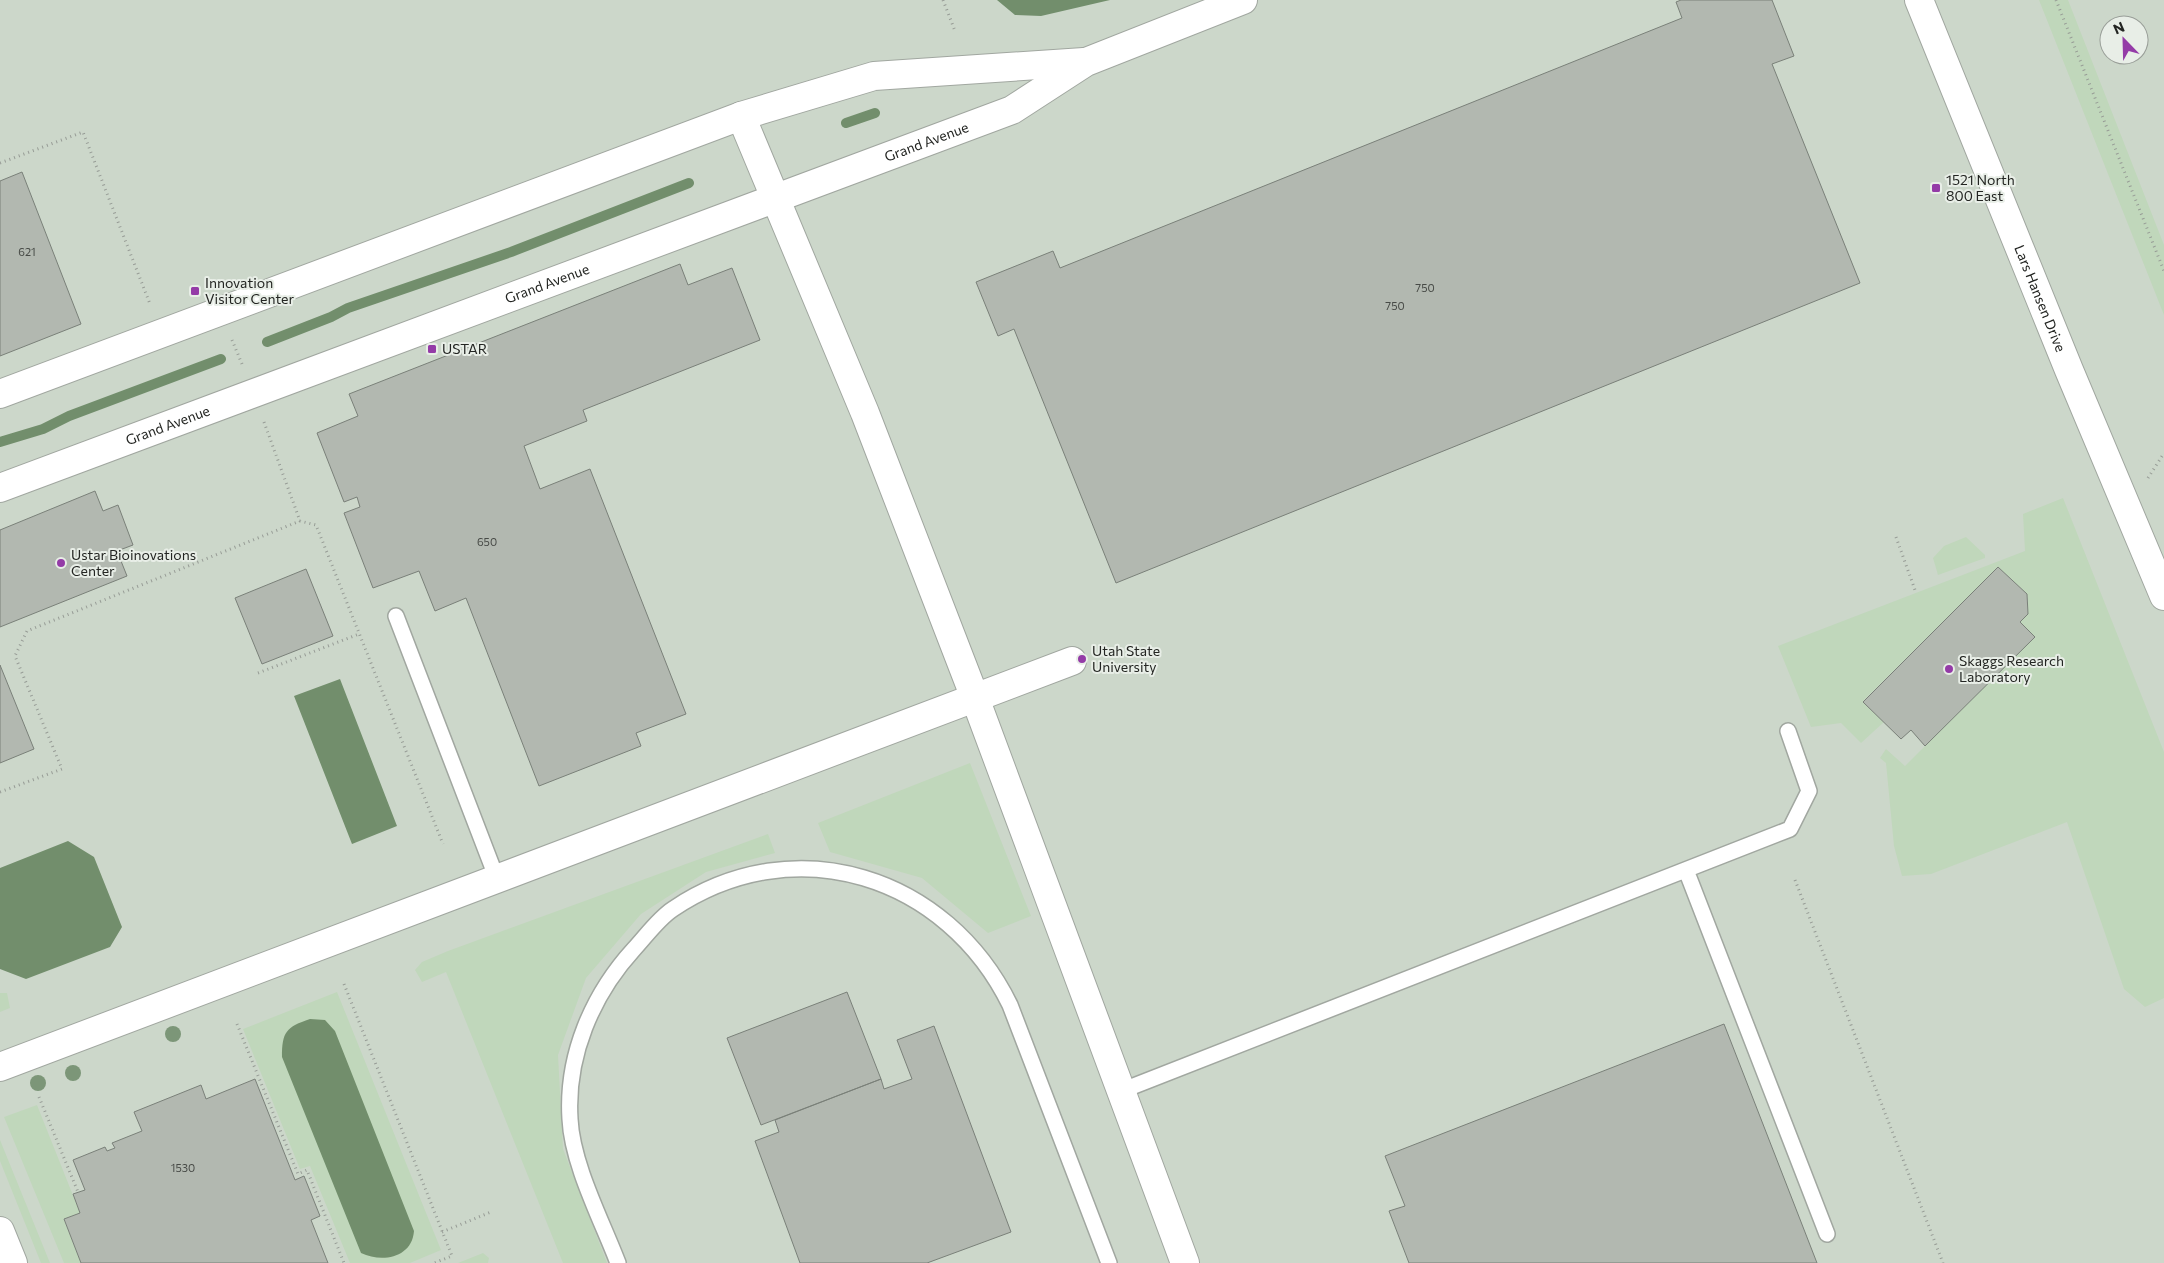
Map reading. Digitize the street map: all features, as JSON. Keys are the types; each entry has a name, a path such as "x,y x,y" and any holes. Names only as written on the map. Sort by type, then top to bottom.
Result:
{"street":[{"name":"Grand Avenue","path":"0,488 262,388 1012,110 1086,62 1243,0"},
{"name":"Lars Hansen Drive","path":"1919,0 2068,370 2164,596"},
{"name":"Grand Avenue","path":"0,394 741,116 874,76 1086,62"},
{"path":"741,116 865,413 975,698 1185,1263"},
{"path":"0,1067 1072,661"},
{"path":"0,1231 13,1263"}],"lane":[{"path":"396,616 497,879"},
{"path":"1121,1091 1790,829 1809,791 1788,731"},
{"path":"618,1263 580,1166 570,1121 573,1072 586,1022 613,972 672,910 723,882 772,870 805,868 861,878 888,886 914,899 941,916 966,939 984,961 1010,1004 1109,1263"},
{"path":"1686,870 1827,1234"}],"path":[{"path":"943,0 955,31"},
{"path":"2056,0 2164,271"},
{"path":"0,163 83,132 151,307"},
{"path":"232,338 245,372"},
{"path":"262,414 300,521"},
{"path":"0,792 62,769 15,656 27,631 300,521 316,525 443,844"},
{"path":"1896,537 1915,590"},
{"path":"258,673 359,634"},
{"path":"1795,880 1943,1263"},
{"path":"344,984 452,1256 434,1263"},
{"path":"237,1024 298,1174 307,1170 344,1263"},
{"path":"39,1097 78,1192"},
{"path":"442,1232 491,1212"}],"shaded area":[{"name":"Utah State University","path":"0,0 2164,0 2164,1263 0,1263"},
{"path":"997,0 1110,0 1041,16 1015,15"},
{"path":"2039,0 2068,0 2164,245 2164,315"},
{"path":"2063,498 2164,752 2164,998 2145,1007 2124,989 2067,822 1931,874 1902,876 1894,846 1886,763 1880,758 1886,749 1905,766 2034,637 2020,622 2028,614 2027,594 1998,567 1863,701 1884,722 1861,743 1841,723 1811,727 1778,646 2025,551 2023,514"},
{"path":"1966,537 1985,555 1985,558 1938,575 1933,558 1944,546"},
{"path":"340,679 397,826 352,844 294,696"},
{"path":"970,763 1031,916 988,933 922,878 830,852 818,823"},
{"path":"768,834 775,853 706,872 641,914 586,978 558,1055 563,1149 607,1263 563,1263 446,972 422,982 415,970 422,962 448,951"},
{"path":"68,841 94,857 122,927 110,947 26,979 0,969 0,868"},
{"path":"337,992 441,1250 410,1263 350,1263 310,1166 300,1169 243,1029"},
{"path":"0,993 7,993 10,1008 0,1012"},
{"path":"310,1019 325,1020 335,1031 414,1231 408,1247 395,1256 378,1258 361,1253 282,1057 283,1042 287,1032 296,1025"},
{"path":"37,1105 80,1213 64,1220 81,1263 64,1263 4,1117"},
{"path":"0,1140 50,1263 41,1263 0,1161"},
{"path":"483,1253 489,1258 488,1263 458,1263"}],"building":[{"path":"1681,0 1772,0 1794,56 1772,64 1860,283 1116,583 1014,329 998,336 976,282 1053,251 1060,268 1682,18 1676,2"},
{"path":"22,172 81,324 0,356 0,181"},
{"path":"680,264 688,285 732,268 760,340 583,410 587,421 524,446 540,489 590,469 686,714 636,733 641,746 539,786 466,598 435,611 419,571 373,588 344,513 360,507 357,497 344,502 317,433 358,416 349,394"},
{"name":"Ustar Bioinovations Center","path":"95,491 103,511 118,505 133,545 117,551 127,576 0,627 0,530"},
{"name":"Skaggs Research Laboratory","path":"1998,567 2027,594 2028,614 2020,622 2035,637 1925,746 1911,730 1901,739 1863,702"},
{"path":"306,569 333,636 262,664 235,598"},
{"path":"0,665 34,749 0,763"},
{"path":"847,992 881,1079 761,1125 727,1038"},
{"path":"1724,1024 1817,1263 1409,1263 1389,1211 1405,1206 1385,1156"},
{"path":"934,1026 1011,1232 927,1263 800,1263 755,1141 779,1132 775,1120 881,1079 884,1089 912,1079 897,1040"},
{"path":"255,1079 295,1180 304,1176 320,1216 311,1220 328,1263 81,1263 64,1219 80,1213 73,1194 85,1190 73,1160 105,1147 107,1151 115,1148 112,1143 142,1131 134,1112 201,1085 206,1099"}],"waterway":[{"path":"846,123 875,113"},
{"path":"267,342 331,317 348,308 511,252 689,183"},
{"path":"0,442 43,429 69,416 221,359"}],"place":[{"name":"1521 North 800 East","path":"1936,188"},
{"name":"Innovation Visitor Center","path":"195,291"},
{"name":"USTAR","path":"432,349"},
{"name":"Ustar Bioinovations Center","path":"61,563"},
{"name":"Utah State University","path":"1082,659"},
{"name":"Skaggs Research Laboratory","path":"1949,669"}]}
